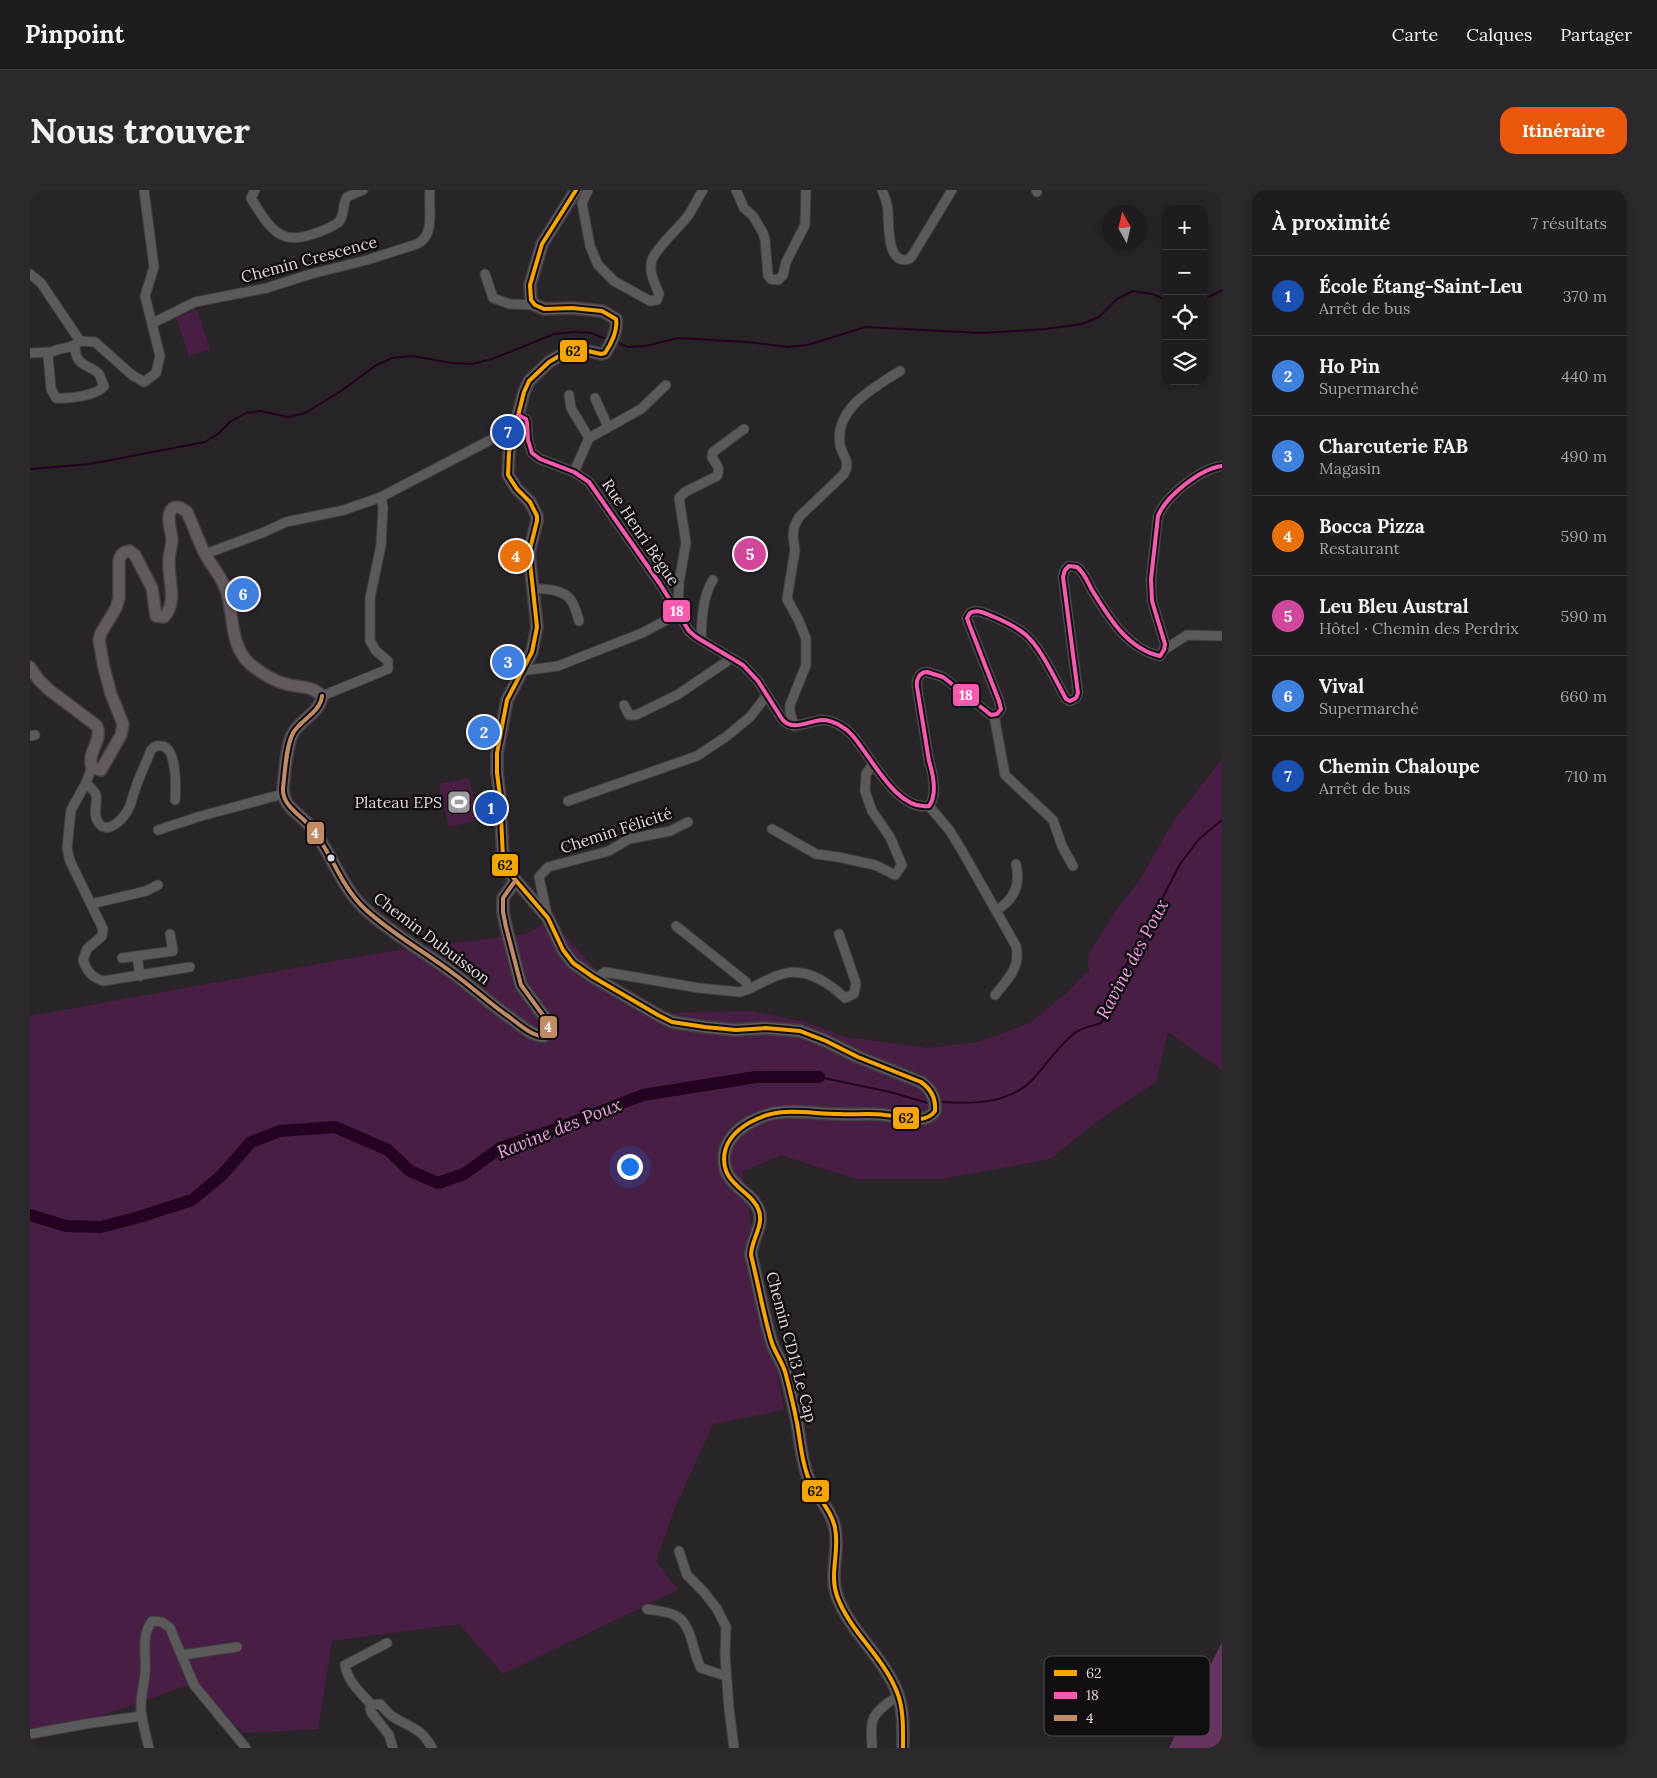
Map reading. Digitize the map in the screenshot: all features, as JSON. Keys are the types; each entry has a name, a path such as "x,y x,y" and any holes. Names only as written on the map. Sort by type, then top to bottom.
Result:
{"main road":[{"path":"576,190 542,244 530,289 531,300 535,305 544,309 602,310 616,320 616,329 607,351 601,354 588,351 573,351 559,355 529,381 524,392 509,452 508,475 517,489 530,502 537,516 529,553 536,635 532,652 507,700 497,753 497,772 503,858 506,869 548,918 563,950 573,963 595,979"},
{"path":"30,667 48,688 98,726 98,739 91,755 90,763 92,767 101,770 121,735 122,724 111,694 99,640 101,633 116,608 119,598 118,568 120,555 130,551 135,555 152,588 154,612 160,618 164,617 171,606 169,562 172,539 169,519 172,508 182,508 187,512 205,554 224,583 229,600 235,642 248,662 260,672 285,684 309,688 322,696 317,708 292,734 283,794"},
{"name":"Chemin Dubuisson","path":"283,794 288,805 316,834 342,880 365,909 399,937 454,973 510,1017 534,1034 544,1036 549,1028 548,1022 521,985 503,912 503,898 515,881"},
{"name":"Chemin CD13 Le Cap","path":"595,979 672,1022 736,1030 766,1028 800,1032 826,1041 858,1058 921,1082 929,1089 934,1101 935,1111 932,1116 922,1119 870,1114 785,1112 773,1114 740,1129 730,1138 725,1152 725,1164 729,1176 734,1184 759,1210 760,1223 751,1249 751,1255 771,1341 785,1372 806,1472 813,1489 831,1517 835,1527 834,1579 836,1594 853,1627 885,1668 899,1697 903,1748"}],"street":[{"path":"30,353 51,352 78,343 95,342 132,375 144,382 156,373 160,356 145,296 154,267 144,190"},
{"name":"Chemin Crescence","path":"255,190 251,198 261,213 281,235 292,238 309,235 340,222 347,197 363,190"},
{"name":"Chemin Crescence","path":"153,323 196,302 267,288 423,242 427,235 430,190"},
{"path":"588,190 582,203 590,246 598,265 614,281 650,301 657,300 659,294 651,273 652,260 656,252 688,216 703,190"},
{"path":"736,190 744,208 753,216 763,233 768,275 774,280 778,280 783,275 786,262 805,225 806,190"},
{"path":"882,190 888,211 892,248 898,258 902,260 909,259 912,256 952,190"},
{"path":"30,274 41,283 78,343 76,356 82,364 99,374 104,386 101,390 67,398 56,398 51,389 47,358 51,352"},
{"path":"485,274 493,298 510,304 535,305"},
{"path":"900,371 864,394 852,408 841,428 840,438 840,446 847,459 847,468 844,474 799,518 794,527 795,550 787,599 800,621 806,639 806,665 790,705 790,712 794,726 822,720 840,725 852,734 873,764 900,796 920,807 928,806 932,801 933,787 917,687 919,675 927,672 943,677 988,713 994,715"},
{"path":"574,472 589,438 641,408 666,385"},
{"path":"569,395 571,408 589,438"},
{"path":"595,398 608,427"},
{"name":"Rue Henri Bègue","path":"518,415 528,423 528,440 532,453 540,459 574,472 589,482 689,631 750,671 784,722 794,726"},
{"path":"521,671 558,666 642,632 678,614 679,582 686,550 679,498 685,492 717,476 719,466 712,457 713,452 744,429"},
{"path":"205,554 286,522 344,510 381,497 498,436 513,434"},
{"path":"1164,650 1164,638 1152,601 1151,579 1158,516 1169,498 1190,481 1222,466"},
{"path":"322,696 388,669 388,661 376,651 370,641 370,598 381,545 383,508 381,497"},
{"path":"994,715 999,712 1001,705 969,624 968,616 974,611 980,611 1027,636 1037,648 1066,699 1070,701 1076,698 1078,693 1064,577 1065,570 1069,566 1076,567 1082,573 1106,613 1123,635 1151,654 1160,656 1164,650 1187,635 1222,636"},
{"path":"700,640 706,596 713,580"},
{"path":"532,588 555,591 566,595 570,598 580,621"},
{"path":"624,705 629,715 636,715 677,695 732,658"},
{"path":"568,801 697,756 750,716 767,696"},
{"path":"994,715 1005,775 1053,820 1062,846 1073,866"},
{"path":"86,784 96,796 95,812 98,822 106,828 115,825 124,817 130,807 134,790 151,750 155,746 164,746 168,748 174,766 176,782 175,800"},
{"path":"772,829 816,854 875,865 895,875 902,865 890,837 872,812 865,791 866,774 873,764"},
{"path":"92,767 86,784 72,810 67,848 70,861 103,933 87,949 83,960 91,976 103,981 190,968"},
{"path":"158,830 201,816 283,794"},
{"path":"928,806 950,831 1016,946 1018,962 1013,973 995,995"},
{"name":"Chemin Félicité","path":"548,918 539,877 548,867 608,851 629,839 670,831 688,822"},
{"path":"996,910 1009,902 1013,896 1018,878 1016,864"},
{"path":"91,904 146,891 158,885"},
{"path":"676,926 746,982 749,989"},
{"path":"122,958 173,951 170,934"},
{"path":"595,979 605,972 699,988 740,992 783,973 802,972 828,984 845,998 854,994 856,983 839,934"},
{"path":"138,956 140,976"},
{"path":"679,1551 686,1575 703,1591 726,1627 726,1676 734,1748"},
{"path":"646,1609 679,1617 692,1640 701,1668 726,1676"},
{"path":"149,1748 142,1716 140,1695 145,1674 144,1642 146,1628 152,1621 162,1622 170,1628 194,1685 246,1748"},
{"path":"372,1705 354,1685 345,1665 387,1643"},
{"path":"182,1655 237,1647"},
{"path":"872,1748 873,1720 888,1702 893,1698 899,1697"},
{"path":"372,1705 380,1704 393,1717 420,1731 432,1748"},
{"path":"372,1705 370,1708 371,1712 389,1735 393,1748"},
{"path":"30,1734 142,1716"}],"shaded area":[{"path":"197,310 210,349 189,356 176,317"},
{"path":"1222,759 1222,1070 1168,1032 1156,1082 1095,1123 1050,1159 942,1179 856,1179 781,1155 742,1172 784,1410 713,1424 674,1510 656,1561 678,1590 503,1674 459,1624 332,1641 318,1729 244,1733 194,1683 30,1741 30,1016 385,952 525,934 556,918 559,929 600,974 643,1001 670,1013 752,1011 806,1022 845,1037 928,1048 978,1042 1030,1023 1089,972 1088,955 1117,909 1139,881 1173,822"},
{"name":"Plateau EPS","path":"469,778 479,820 449,827 439,784"},
{"path":"1222,1642 1222,1748 1169,1748 1175,1736 1210,1736 1210,1666"}],"waterway":[{"path":"1207,298 1222,290"},
{"path":"616,342 628,347 645,346 678,338 747,342 788,347 808,345 865,327 982,333 1046,329 1082,324 1099,317 1117,299 1133,291 1152,294 1162,298"},
{"path":"30,469 90,464 205,442 219,433 230,422 246,413 260,411 288,417 305,413 341,391 375,366 392,358 413,356 451,363 472,364 492,359 554,334 591,333 607,339"},
{"name":"Ravine des Poux","path":"942,1102 980,1102 1015,1093 1035,1077 1059,1048 1076,1032 1101,1023 1113,1003 1119,978 1132,955 1145,939 1162,899 1180,864 1199,839 1222,820"},
{"name":"Ravine des Poux","path":"30,1215 66,1226 101,1227 192,1200 221,1176 251,1142 280,1131 335,1127 388,1150 410,1171 438,1183 464,1174 500,1148 553,1130 643,1095 756,1077 819,1077"},
{"name":"Ravine des Poux","path":"819,1077 890,1092 928,1103"}],"transit line":[{"name":"62","path":"576,190 542,244 530,285 531,300 535,305 544,309 572,308 602,311 616,319 616,328 612,341 605,353 588,351 566,352 549,362 529,381 524,392 509,452 508,475 517,489 530,502 537,516 529,553 537,627 532,652 507,700 497,753 503,858 506,869 548,918 563,950 573,963 593,977 658,1015 672,1022 705,1027 736,1030 766,1028 800,1031 921,1082 932,1095 935,1102 935,1111 931,1116 919,1119 879,1114 785,1112 767,1115 749,1123 734,1135 728,1142 724,1162 731,1179 756,1204 759,1211 759,1228 751,1255 771,1340 786,1375 806,1471 812,1486 833,1520 836,1537 834,1579 837,1596 850,1621 884,1667 897,1692 902,1712 903,1748"},
{"name":"18","path":"518,415 526,419 528,440 532,453 540,459 574,472 589,482 660,584 689,631 743,665 758,681 786,723 801,725 826,720 838,724 852,735 895,791 906,800 917,805 929,806 934,790 917,687 920,675 927,672 943,677 991,715 997,714 1001,709 967,618 970,613 978,611 986,614 1010,624 1026,635 1043,656 1066,699 1070,701 1076,698 1078,693 1063,577 1065,570 1069,566 1077,567 1112,620 1128,639 1148,652 1160,656 1165,644 1152,601 1151,579 1158,516 1162,508 1176,492 1204,472 1222,466"},
{"name":"4","path":"322,696 318,707 296,728 291,738 286,759 283,788 283,794 288,804 316,834 348,889 365,909 386,927 461,979 524,1028 534,1034 544,1036 548,1030 548,1022 521,985 503,912 503,898 515,881"}],"place":[{"name":"Chemin Chaloupe","path":"508,432"},
{"name":"Leu Bleu Austral","path":"750,554"},
{"name":"Bocca Pizza","path":"516,556"},
{"name":"Vival","path":"243,594"},
{"name":"Charcuterie FAB","path":"508,662"},
{"name":"Ho Pin","path":"484,732"},
{"name":"Plateau EPS","path":"459,802"},
{"name":"École Étang-Saint-Leu","path":"491,808"}]}
